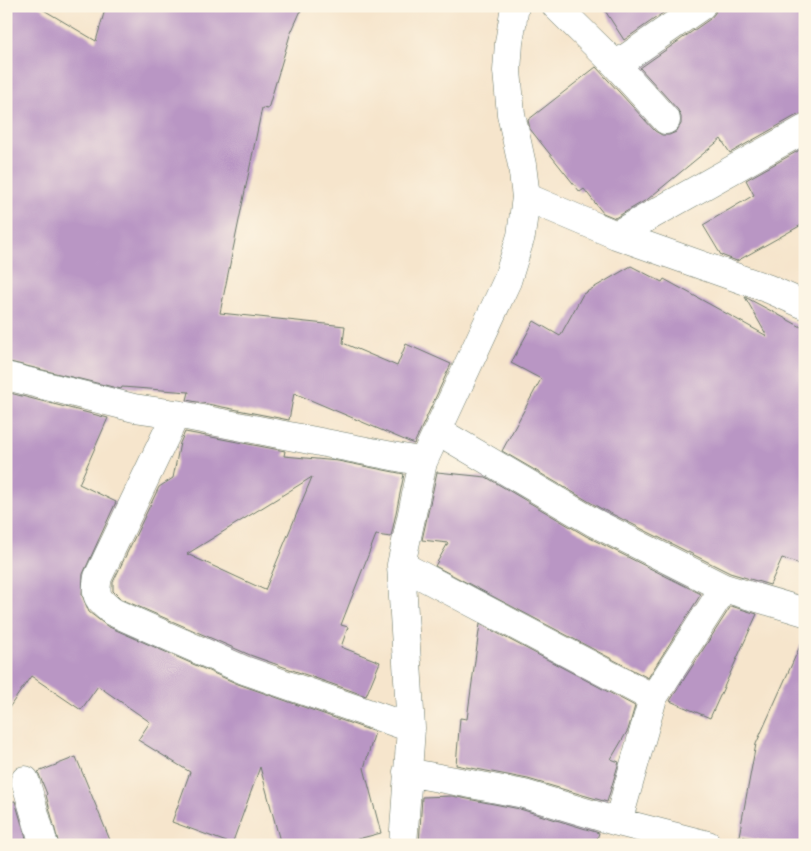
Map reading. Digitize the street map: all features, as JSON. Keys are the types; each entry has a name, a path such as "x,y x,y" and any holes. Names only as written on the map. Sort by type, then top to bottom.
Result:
{"street":[{"path":"403,845 411,728 401,565 423,462 508,281 521,236 526,197 522,165 511,114 507,71 508,43 515,6"},
{"path":"556,6 616,65 666,120"},
{"path":"616,65 701,6"},
{"path":"616,235 805,129"},
{"path":"526,197 616,235 805,304"},
{"path":"6,376 134,408 176,414 423,462"},
{"path":"176,414 98,577 95,590 99,600 113,612 244,670 411,728"},
{"path":"438,431 593,522 724,588 805,612"},
{"path":"401,565 653,698"},
{"path":"618,822 653,698 724,588"},
{"path":"407,772 524,794 618,822 708,845"},
{"path":"25,780 44,845"}],"building":[{"path":"6,6 37,6 96,41 106,6 303,6 290,35 268,109 262,108 220,313 345,326 343,343 397,366 406,344 451,364 414,444 294,393 289,420 187,400 189,392 122,387 121,389 6,361"},
{"path":"602,6 673,6 624,40"},
{"path":"716,6 805,6 805,113 797,115 730,153 721,139 648,199 615,218 603,213 584,189 580,192 530,129 528,120 596,67 655,131 662,135 676,132 681,124 678,110 640,68 710,19 715,13"},
{"path":"805,147 805,223 737,261 721,255 703,225 754,195 746,180"},
{"path":"631,266 662,282 664,279 767,336 745,297 805,329 805,566 782,558 770,585 730,573 600,508 502,451 541,379 511,363 534,321 560,336 583,294"},
{"path":"6,392 108,418 79,484 116,502 83,574 82,595 89,612 107,626 238,684 375,732 364,768 381,833 335,845 281,845 260,767 232,844 172,822 190,772 138,740 150,722 98,686 81,710 31,676 6,712"},
{"path":"185,432 285,451 284,456 338,461 404,474 391,537 376,535 341,625 348,627 341,647 380,662 366,696 250,655 121,599 113,591 113,582 159,487 173,478 180,443","holes":["312,477 265,590 187,554"]},
{"path":"437,472 486,477 586,536 701,594 648,678 435,566 448,543 422,540"},
{"path":"731,606 757,614 710,718 670,701"},
{"path":"480,624 635,706 628,730 611,759 619,762 607,802 528,779 456,765 460,718 467,719"},
{"path":"805,635 805,845 787,845 739,836 756,744"},
{"path":"76,757 112,845 59,845 47,794 38,772"},
{"path":"452,796 520,809 599,833 595,845 419,845 422,797"},
{"path":"15,801 28,845 6,845 6,802"}]}
